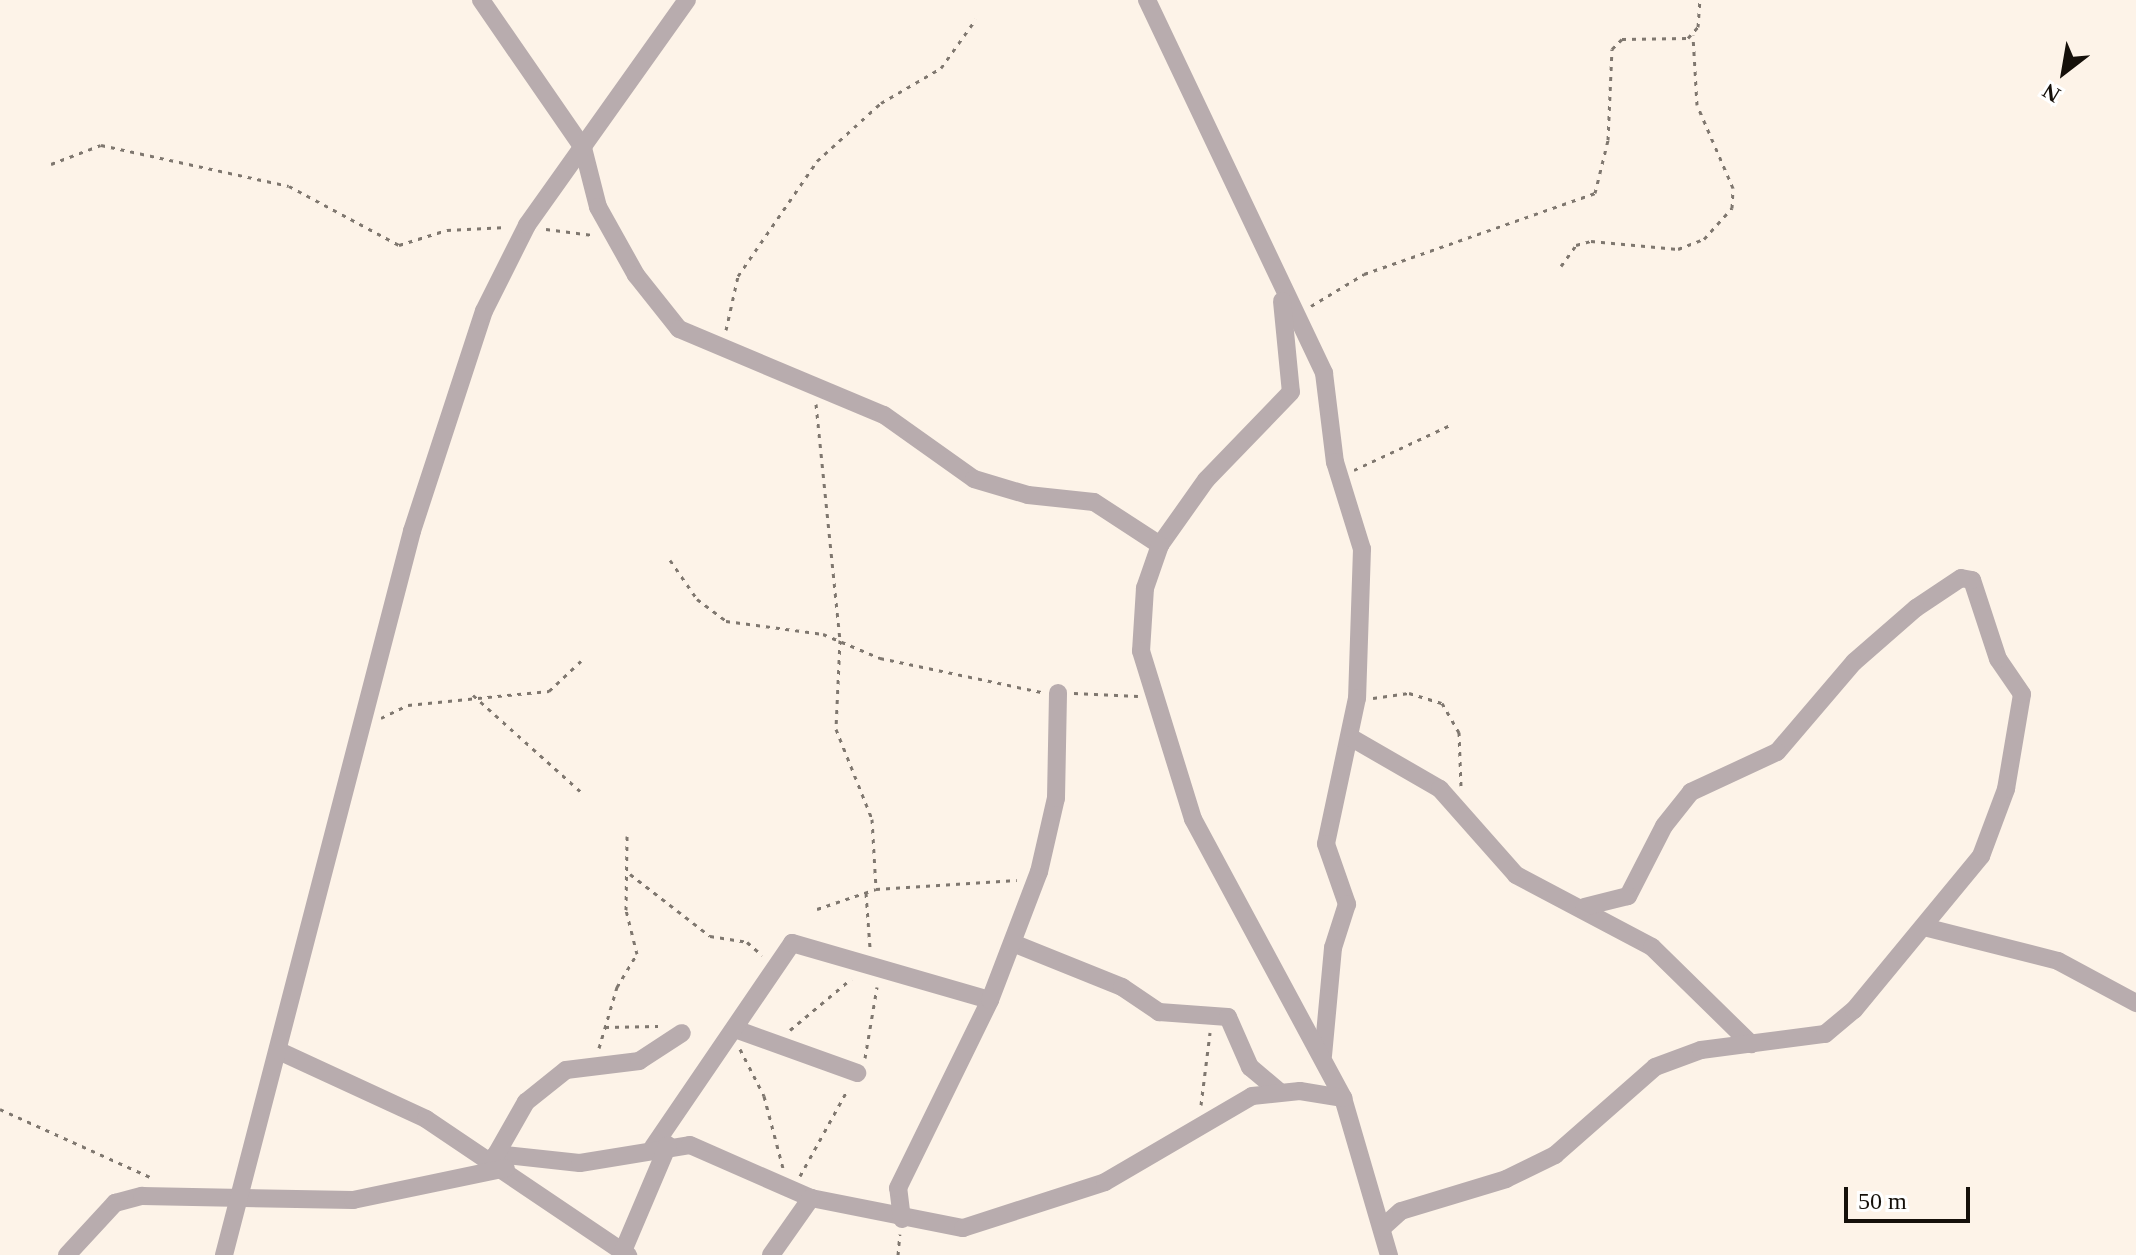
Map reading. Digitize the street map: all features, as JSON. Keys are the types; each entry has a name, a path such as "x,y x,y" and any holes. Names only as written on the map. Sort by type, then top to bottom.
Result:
{"street":[{"path":"481,0 583,148 610,229 670,320 726,350 884,415 974,479 1028,495 1094,502 1160,545"},
{"path":"224,1255 435,456 484,311 527,225 687,0"},
{"path":"1147,0 1281,289 1302,327 1330,394 1339,477 1365,566 1357,698 1326,844 1347,904 1333,948 1323,1056"},
{"path":"1281,289 1291,392 1206,480 1160,545 1139,621 1150,695 1193,819 1343,1098 1389,1255"},
{"path":"1382,1228 1401,1211 1506,1179 1555,1155 1655,1067 1701,1050 1825,1034 1928,928 1995,827 2023,708 1972,580 1961,578 1854,662 1777,752 1691,792 1664,826 1628,896 1584,907"},
{"path":"902,1219 898,1188 990,1000 1039,872 1056,798 1058,693"},
{"path":"1350,737 1411,768 1459,806 1516,875 1584,907 1671,962 1751,1044"},
{"path":"1928,928 2058,961 2136,1003"},
{"path":"279,1051 426,1119 499,1161 625,1253 660,1146 792,943 868,970 990,1000"},
{"path":"1013,943 1122,987 1159,1012 1212,1013 1233,1020 1250,1067 1280,1092"},
{"path":"735,1029 857,1073"},
{"path":"499,1161 542,1086 566,1070 595,1064 639,1061 682,1033"},
{"path":"67,1255 115,1203 175,1194 239,1199 353,1200 499,1161 571,1163 660,1146 711,1150 811,1198 902,1219 963,1228 1003,1220 1105,1182 1232,1103 1280,1092 1343,1098"},
{"path":"771,1255 811,1198"}],"path":[{"path":"1561,266 1576,245 1591,241 1678,249 1722,225 1732,208 1733,188 1697,105 1693,35 1700,0"},
{"path":"726,350 738,276 817,161 881,103 941,68 976,19"},
{"path":"1302,327 1308,308 1364,274 1595,193 1608,140 1615,42 1693,35"},
{"path":"51,164 101,145 289,186 399,245 447,230 527,225 583,237 610,229"},
{"path":"816,388 820,493 833,545 840,640 838,744 872,819 876,889"},
{"path":"1339,477 1450,425"},
{"path":"670,560 697,599 726,621 840,640 880,658 1005,689 1150,695"},
{"path":"360,736 395,710 473,695 549,691 581,661"},
{"path":"1357,698 1409,693 1442,703 1459,732 1459,806"},
{"path":"473,695 580,791"},
{"path":"595,1064 617,987 637,954 626,910 630,874 627,836"},
{"path":"817,909 876,889 1006,884 1039,872"},
{"path":"630,874 710,936 756,948 770,973"},
{"path":"778,1045 816,1001 868,970 866,893"},
{"path":"1198,1123 1212,1013"},
{"path":"735,1029 783,1151 779,1183"},
{"path":"0,1109 175,1194"}]}
